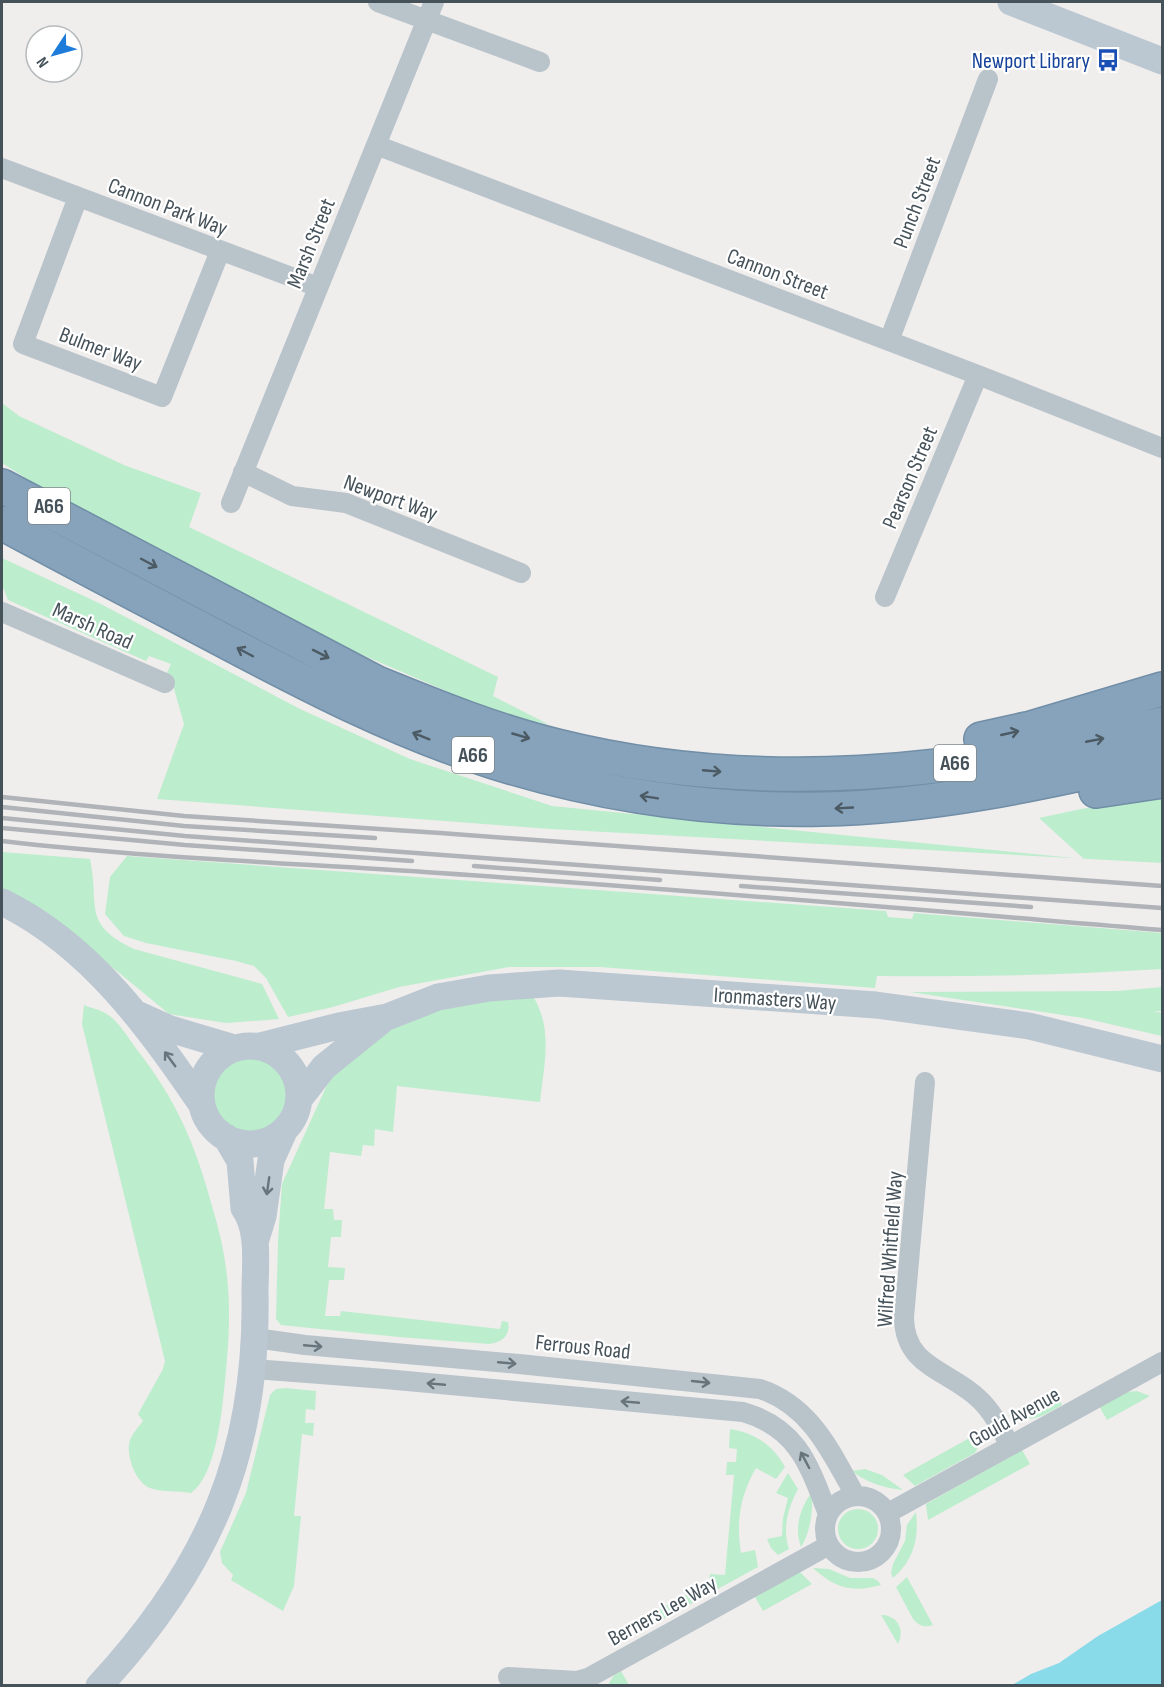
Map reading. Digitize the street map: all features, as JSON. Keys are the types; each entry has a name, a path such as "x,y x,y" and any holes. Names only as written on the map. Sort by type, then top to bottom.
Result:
{"highway":[{"name":"A66","path":"2,476 97,536"},
{"name":"A66","path":"2,486 368,678 439,709 504,731 578,751 676,768 745,774 820,776 923,768 1047,749 1162,724"},
{"name":"A66","path":"2,523 293,677 363,711 426,738 494,762 550,778 605,790 675,801 751,808 810,809 902,804 1020,788 1162,756"},
{"path":"2,531 81,566"},
{"path":"745,774 843,764 947,747 1031,728 1162,689"},
{"name":"A66","path":"902,804 962,810 1162,781"}],"street":[{"path":"378,2 430,11 540,62"},
{"path":"1011,2 1162,61"},
{"name":"Marsh Street","path":"231,503 430,11"},
{"name":"Punch Street","path":"889,341 988,79"},
{"name":"Cannon Street","path":"376,145 978,375 1162,448"},
{"name":"Cannon Park Way","path":"2,168 318,287"},
{"name":"Bulmer Way","path":"78,197 23,344 162,397 220,251"},
{"name":"Pearson Street","path":"885,597 978,375"},
{"name":"Newport Way","path":"243,472 292,496 346,503 521,573"},
{"name":"Marsh Road","path":"2,612 165,683"},
{"path":"2,903 21,912 82,956 138,1014 202,1105 215,1129 237,1142 262,1143 284,1131"},
{"name":"Ironmasters Way","path":"387,1017 438,997 489,988 559,983 876,1005 1029,1026 1162,1059"},
{"path":"138,1014 170,1029 273,1051 285,1059 296,1077 300,1098"},
{"path":"202,1105 202,1084 205,1074 217,1058 247,1047 387,1017"},
{"path":"255,1243 263,1216 271,1160 284,1131 292,1121 300,1098 324,1067 387,1017"},
{"name":"Wilfred Whitfield Way","path":"926,1082 904,1317 907,1339 920,1359 979,1399 1010,1446"},
{"path":"99,1686 116,1668 169,1600 190,1567 210,1528 229,1482 241,1442 253,1369 255,1243 248,1214 244,1208 240,1161 226,1137"},
{"name":"Ferrous Road","path":"255,1338 304,1345 760,1389 786,1401 814,1426 855,1496"},
{"name":"Gould Avenue","path":"888,1513 1162,1362"},
{"path":"253,1369 743,1412 769,1421 791,1440 809,1468 828,1514"},
{"path":"855,1496 872,1498 881,1504 888,1513 891,1524 888,1545 877,1557 866,1562 854,1562 837,1555 829,1545 825,1529 828,1514 840,1501 855,1496"},
{"name":"Berners Lee Way","path":"508,1677 577,1681 588,1678 829,1545"}],"green space":[{"path":"2,403 19,416 124,465 201,493 189,527 498,677 493,696 548,724 529,721 467,700 358,653 252,602 68,505 2,463"},
{"path":"2,558 101,604 300,709 410,759 552,806 1076,858 551,829 157,799 184,724 173,685 165,677 171,664 149,656 146,661 8,600 2,585"},
{"path":"1162,796 1162,863 1084,859 1039,818"},
{"path":"2,852 90,859 96,912 99,922 106,931 134,949 262,984 279,1019 226,1023 169,1014 78,939 2,890"},
{"path":"127,856 886,911 888,917 912,919 914,913 1162,933 1162,969 1020,975 877,976 875,988 600,967 509,967 399,987 333,1007 288,1017 266,978 254,966 146,943 124,936 105,914 110,877"},
{"path":"1162,987 1162,1011 1154,1011 1162,1013 1162,1036 1083,1018 910,992 1117,991"},
{"path":"531,993 543,1019 545,1032 545,1060 540,1102 397,1086 393,1132 375,1129 374,1146 363,1145 361,1156 330,1152 324,1209 333,1209 334,1220 342,1220 341,1237 331,1237 328,1267 345,1268 344,1280 329,1280 325,1316 340,1316 341,1311 500,1329 502,1321 508,1322 509,1327 505,1338 489,1344 281,1325 276,1319 282,1184 327,1085 352,1049 427,1010"},
{"path":"84,1005 114,1019 162,1085 182,1122 199,1162 220,1236 226,1266 229,1301 223,1400 210,1464 199,1486 191,1493 150,1488 136,1475 130,1460 130,1440 143,1421 138,1414 163,1369 165,1361 82,1024"},
{"path":"242,1058 256,1058 270,1064 280,1074 286,1088 284,1109 270,1126 256,1132 242,1132 228,1126 218,1116 212,1102 212,1088 218,1074 228,1064"},
{"path":"276,1389 316,1391 315,1410 306,1409 305,1423 314,1423 313,1436 302,1434 294,1516 301,1516 294,1586 283,1611 231,1580 233,1575 222,1563 220,1552 246,1493 270,1395"},
{"path":"1055,1390 1062,1405 1036,1418 1008,1416"},
{"path":"1137,1391 1150,1396 1107,1420 1099,1406 1127,1392"},
{"path":"730,1429 762,1441 775,1452 785,1467 776,1479 756,1468 743,1499 739,1519 741,1553 755,1550 758,1567 650,1626 640,1620 709,1582 710,1574 725,1575 734,1475 726,1475 727,1462 736,1462 737,1449 729,1448"},
{"path":"982,1431 982,1439 975,1453 915,1486 903,1475"},
{"path":"1022,1450 1030,1464 928,1520 926,1504"},
{"path":"865,1469 882,1475 903,1490 876,1484 852,1471"},
{"path":"788,1473 798,1489 787,1518 786,1533 789,1549 778,1555 771,1548 767,1539 782,1536 783,1518 788,1498 776,1493"},
{"path":"812,1492 811,1520 801,1547 798,1533 799,1518"},
{"path":"858,1509 872,1515 878,1529 872,1543 858,1549 844,1543 838,1529 844,1515"},
{"path":"916,1512 916,1540 906,1564 893,1578 891,1573 893,1564 905,1541 907,1525"},
{"path":"813,1568 829,1569 850,1578 873,1578 881,1585 861,1589 844,1587 829,1580"},
{"path":"800,1572 812,1584 763,1611 755,1597"},
{"path":"907,1577 933,1625 922,1626 913,1619 896,1587"},
{"path":"881,1615 896,1620 899,1624 901,1634 898,1644"},
{"path":"621,1671 629,1685 608,1685 614,1675"}],"water":[{"path":"1162,1600 1162,1685 1012,1685 1031,1674 1059,1663 1098,1636"}],"railway":[{"path":"2,797 184,816 1162,886"},
{"path":"2,807 184,826 375,838"},
{"path":"2,818 185,836 1162,908"},
{"path":"2,828 185,845 412,861"},
{"path":"2,841 165,856 620,886 1162,930"},
{"path":"474,866 660,880"},
{"path":"741,886 1031,907"}],"place":[{"name":"Newport Library","path":"1108,60"}]}
